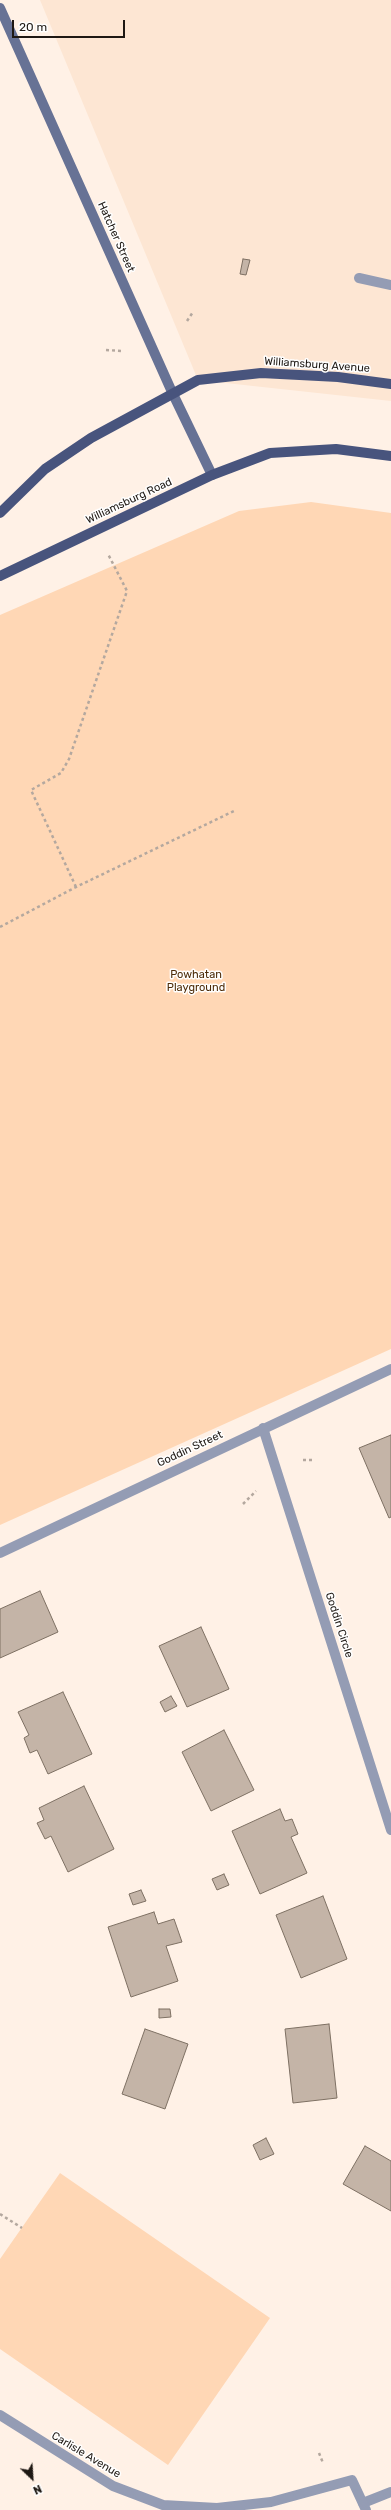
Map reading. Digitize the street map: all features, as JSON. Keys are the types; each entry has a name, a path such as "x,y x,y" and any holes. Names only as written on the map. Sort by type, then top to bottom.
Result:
{"main road":[{"name":"Williamsburg Avenue","path":"172,392 198,380 261,373 338,377 391,384"},
{"path":"0,513 45,469 91,438 172,392"},
{"name":"Williamsburg Road","path":"0,576 212,475 270,452 336,450 391,456"}],"street":[{"name":"Hatcher Street","path":"0,8 172,392 212,475"},
{"path":"359,278 391,285"},
{"name":"Goddin Street","path":"0,1553 391,1369"},
{"name":"Goddin Circle","path":"263,1428 391,1830"},
{"name":"Carlisle Avenue","path":"0,2415 113,2486 163,2505 217,2508 272,2502 352,2480 364,2507"},
{"path":"364,2507 391,2492"}],"path":[{"path":"187,321 193,312"},
{"path":"106,350 122,351"},
{"path":"76,887 31,790 61,773 69,759 127,590 108,554"},
{"path":"0,927 76,887 236,810"},
{"path":"303,1460 314,1460"},
{"path":"243,1504 256,1491"},
{"path":"0,2214 22,2228"}],"shaded area":[{"path":"40,0 391,0 391,401 198,380"}],"green space":[{"name":"Powhatan Playground","path":"311,502 391,513 391,1349 0,1525 0,615 239,511"},
{"path":"60,2173 270,2318 168,2465 0,2349 0,2259"}],"building":[{"path":"243,259 250,260 246,275 240,274"},
{"path":"391,1435 391,1517 389,1518 359,1448"},
{"path":"40,1591 58,1632 0,1658 0,1609"},
{"path":"201,1627 229,1689 187,1707 159,1646"},
{"path":"63,1692 92,1754 48,1774 37,1750 30,1753 24,1738 29,1735 18,1712"},
{"path":"171,1696 177,1706 165,1712 160,1702"},
{"path":"224,1730 254,1790 211,1811 182,1752"},
{"path":"84,1786 114,1849 68,1872 51,1836 45,1839 37,1823 44,1820 39,1808"},
{"path":"280,1809 285,1821 292,1819 298,1834 291,1837 307,1873 260,1894 232,1831"},
{"path":"224,1874 229,1885 217,1890 212,1879"},
{"path":"141,1890 146,1901 133,1905 129,1894"},
{"path":"323,1896 347,1959 301,1978 276,1915"},
{"path":"154,1912 158,1924 174,1919 182,1942 166,1946 178,1981 131,1997 108,1927"},
{"path":"159,2009 170,2009 171,2017 159,2018"},
{"path":"329,2024 337,2098 293,2103 285,2029"},
{"path":"145,2029 188,2044 165,2109 122,2094"},
{"path":"266,2138 274,2154 260,2160 253,2145"},
{"path":"365,2146 391,2161 391,2211 343,2184"}]}
